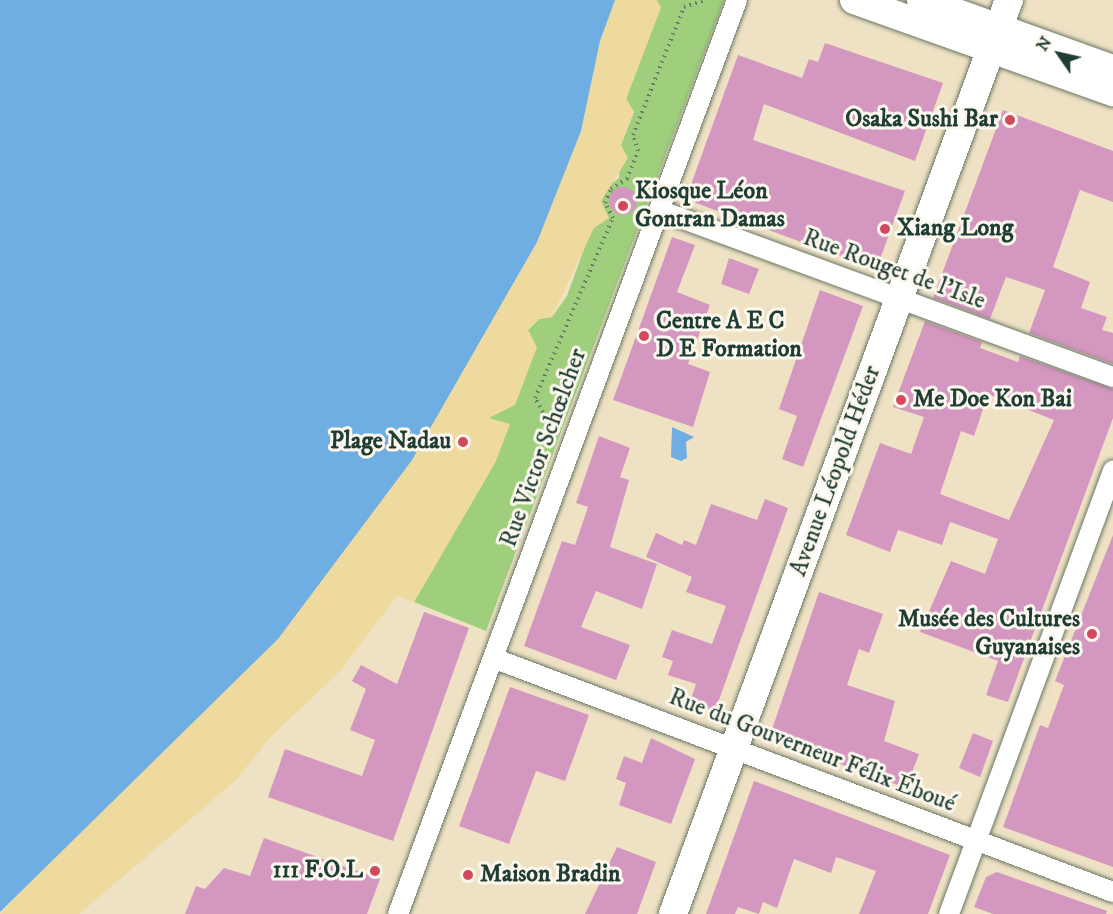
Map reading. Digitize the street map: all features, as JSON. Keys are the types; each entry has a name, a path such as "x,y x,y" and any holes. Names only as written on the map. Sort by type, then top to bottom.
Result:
{"street":[{"name":"Rue Victor Schœlcher","path":"398,914 737,0"},
{"path":"854,0 1113,69"},
{"path":"921,0 995,39 1113,92"},
{"name":"Avenue Léopold Héder","path":"673,914 1009,0"},
{"name":"Rue Rouget de l'Isle","path":"659,210 1113,377"},
{"path":"948,914 1113,470"},
{"name":"Rue du Gouverneur Félix Éboué","path":"494,658 1113,892"}],"path":[{"path":"568,456 535,398 613,218 605,203 611,189 627,179 638,151 633,135 684,7 705,0"}],"green space":[{"path":"656,0 724,0 486,631 414,602 496,461 488,418 528,330 539,319 552,317 567,296 606,188 619,178 621,145 634,112 626,99 661,7"}],"sand":[{"name":"Plage Nadau","path":"615,0 656,0 661,7 626,99 634,112 621,145 628,158 601,201 609,218 594,228 552,317 539,319 528,330 537,347 515,405 489,418 510,424 496,461 414,602 397,596 341,670 270,738 235,781 79,914 0,914 86,822 581,131 600,41"}],"water":[{"path":"0,0 615,0 600,41 581,131 537,242 412,460 278,639 0,912"},
{"path":"672,427 694,437 686,442 687,458 681,461 671,457"}],"building":[{"path":"825,43 943,83 915,161 764,104 753,140 905,191 876,270 696,203 689,190 738,55 802,78 809,59 818,62"},
{"path":"1003,110 1113,151 1113,202 1080,190 1053,267 1090,282 1081,308 1107,317 1102,330 1113,333 1113,364 1029,333 1045,290 1006,277 990,319 933,298"},
{"name":"Kiosque Léon Gontran Damas","path":"623,187 633,191 637,201 633,211 623,215 613,211 609,201 613,191"},
{"path":"672,237 695,245 677,292 710,305 688,364 710,372 693,427 613,400"},
{"path":"729,258 759,269 749,294 721,284"},
{"path":"820,290 863,306 803,467 782,459 797,416 779,409"},
{"path":"925,321 982,342 980,348 1018,362 1020,356 1113,389 1113,418 1008,702 986,695 998,661 920,632 951,561 985,574 998,539 950,522 942,545 898,530 890,552 846,535 880,443 911,454 924,417 893,407","holes":["988,394 1054,420 1009,520 940,494 961,431 974,436"]},
{"path":"599,436 630,448 620,477 629,480 610,547 657,564 642,609 596,591 581,627 630,645 616,680 524,646 562,541 575,545 588,507 576,503"},
{"path":"765,499 788,508 715,711 690,702 696,684 668,675 673,661 662,657 672,630 712,644 726,606 686,592 692,577 646,557 656,533 682,545 684,540 696,545 711,504 757,520"},
{"path":"1113,535 1113,867 1003,827 1040,725 1048,728 1064,685 1055,681"},
{"path":"819,592 883,614 869,653 859,649 847,685 895,701 884,741 919,754 906,788 769,738"},
{"path":"424,612 469,628 393,841 268,797 285,749 362,776 375,740 350,730 366,689 352,681 361,665 397,684"},
{"path":"510,687 589,715 565,781 536,771 509,844 459,826"},
{"path":"973,733 993,741 980,777 959,768"},
{"path":"651,738 695,759 671,824 619,805 626,783 616,779 624,756 642,763"},
{"path":"754,781 950,855 928,914 859,914 876,871 836,857 831,873 794,859 777,908 763,902 759,914 738,907 735,914 706,914"},
{"path":"264,838 380,879 367,914 185,914 196,886 205,889 224,868 250,876"},
{"path":"617,847 656,862 637,914 585,914"},
{"path":"997,872 1107,911 1106,914 993,914 974,907 986,877"}],"place":[{"name":"Osaka Sushi Bar","path":"1010,120"},
{"name":"Kiosque Léon Gontran Damas","path":"623,206"},
{"name":"Xiang Long","path":"885,229"},
{"name":"Centre A E C D E Formation","path":"644,336"},
{"name":"Me Doe Kon Bai","path":"901,400"},
{"name":"Plage Nadau","path":"463,442"},
{"name":"Musée des Cultures Guyanaises","path":"1092,634"},
{"name":"111 F.O.L","path":"375,871"},
{"name":"Maison Bradin","path":"468,875"}]}
